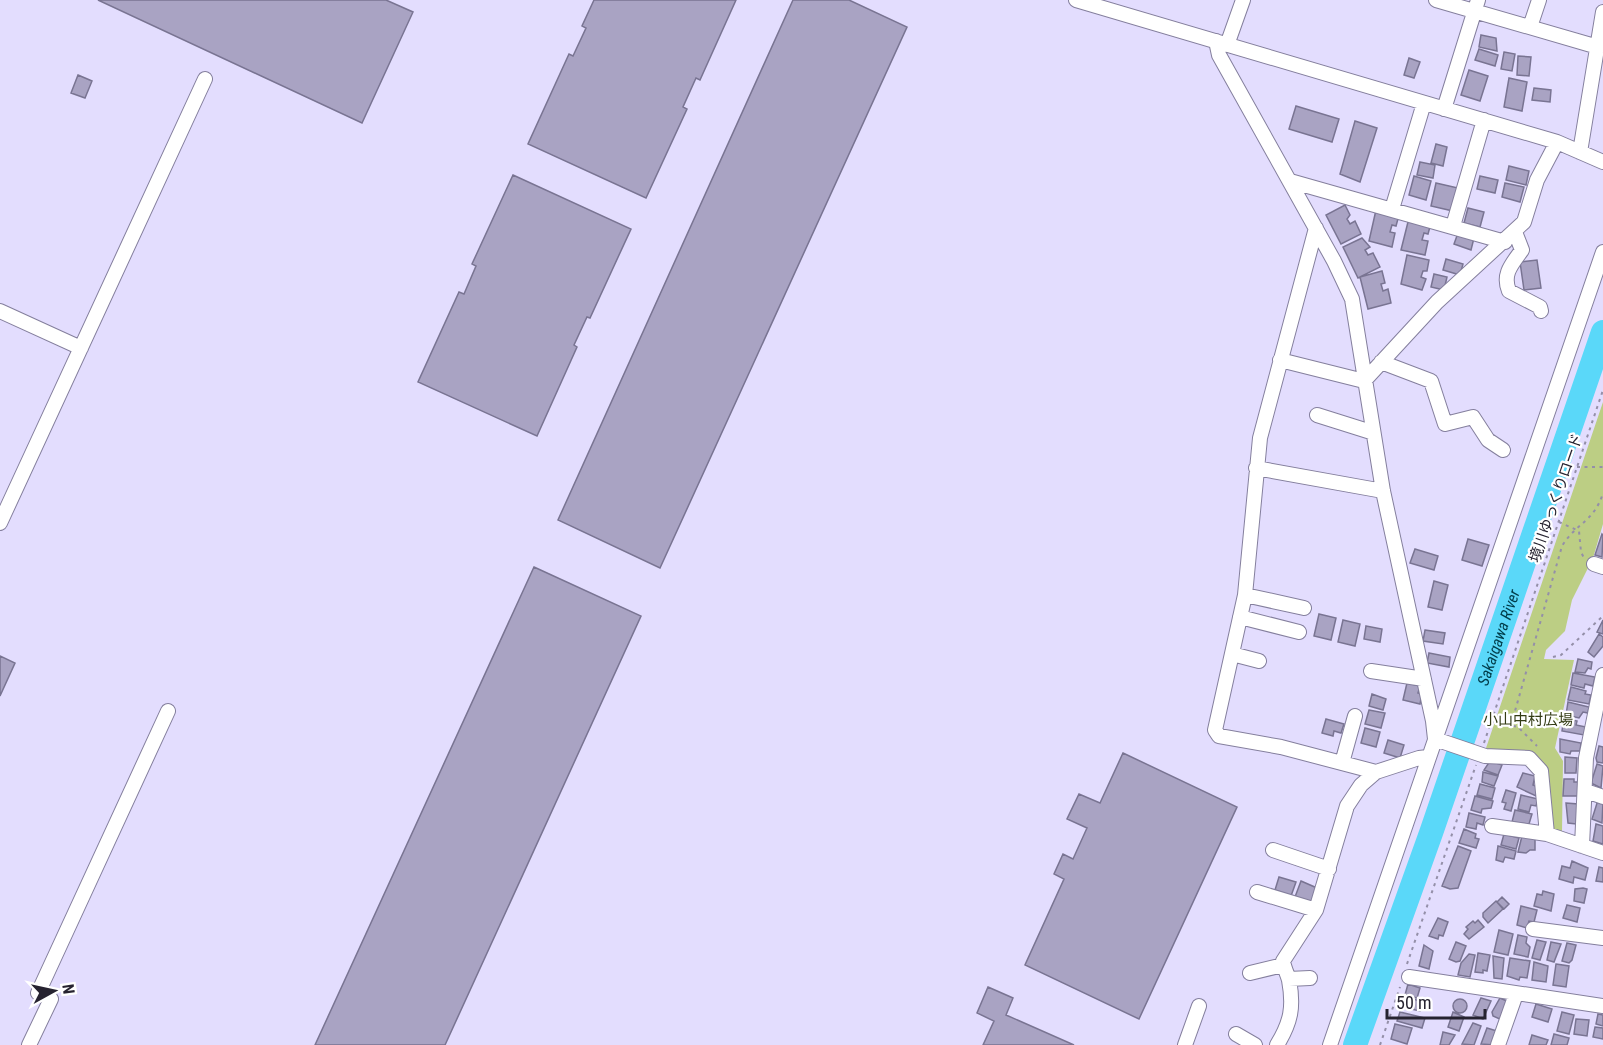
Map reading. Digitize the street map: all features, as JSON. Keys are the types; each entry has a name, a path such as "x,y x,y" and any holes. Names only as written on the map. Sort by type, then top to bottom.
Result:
{"street":[{"path":"1076,0 1557,142 1603,162"},
{"path":"1243,0 1221,43 1220,55 1316,228 1352,299 1371,432 1437,740"},
{"path":"1436,0 1476,6 1530,27 1598,47"},
{"path":"1530,27 1539,0"},
{"path":"1444,109 1476,6"},
{"path":"1580,152 1603,12"},
{"path":"0,523 205,79"},
{"path":"1392,209 1424,103"},
{"path":"1453,226 1484,120"},
{"path":"1364,381 1437,302 1524,222 1537,180 1557,142"},
{"path":"1290,181 1453,226 1510,237 1522,250 1508,271 1505,281 1509,291 1540,308 1541,311"},
{"path":"1316,228 1260,438 1245,595 1215,730 1219,736 1281,747 1376,772"},
{"path":"1330,1045 1428,758 1437,740 1603,252"},
{"path":"0,311 81,348"},
{"path":"1280,360 1364,381"},
{"path":"1381,362 1431,381 1444,424 1473,417 1488,440 1503,450"},
{"path":"1317,415 1371,432"},
{"path":"1256,468 1383,491"},
{"path":"1245,595 1304,608"},
{"path":"1240,617 1299,632"},
{"path":"1232,654 1259,661"},
{"path":"1371,671 1421,681 1424,679"},
{"path":"1582,846 1586,758 1599,722 1603,675"},
{"path":"29,1045 44,996 168,711"},
{"path":"1342,763 1355,716"},
{"path":"1437,740 1485,756 1524,756 1538,766 1542,777 1547,834"},
{"path":"1277,1045 1290,1024 1289,979 1283,965 1285,955 1316,910 1347,806 1361,785 1376,772 1419,758 1428,758"},
{"path":"1586,791 1603,797"},
{"path":"1492,826 1547,834 1603,853"},
{"path":"1273,850 1329,869"},
{"path":"1257,892 1316,910"},
{"path":"1533,929 1603,938"},
{"path":"1250,973 1283,965"},
{"path":"1405,976 1603,1006"},
{"path":"1289,979 1310,978"},
{"path":"1498,1045 1516,994"},
{"path":"1185,1045 1199,1006"},
{"path":"1236,1034 1255,1045"}],"path":[{"name":"境川ゆっくりロード","path":"1380,1045 1603,390"},
{"path":"1577,466 1603,467"},
{"path":"1511,725 1562,546 1595,513 1603,493"},
{"path":"1558,522 1577,529 1581,537 1581,552 1586,559 1599,565"},
{"path":"1553,657 1561,655 1603,616"}],"green space":[{"name":"小山中村広場","path":"1603,402 1603,524 1593,558 1572,600 1565,631 1546,650 1544,659 1574,660 1555,748 1563,761 1562,832 1551,828 1545,766 1537,756 1485,751"}],"building":[{"path":"98,0 386,0 413,12 362,123"},
{"path":"594,0 736,0 700,80 696,78 683,107 687,109 646,198 528,144 569,54 573,56 586,28 582,26"},
{"path":"793,0 849,0 907,27 660,568 558,520"},
{"path":"1481,35 1496,38 1497,51 1479,47"},
{"path":"1479,49 1498,55 1495,66 1475,60"},
{"path":"1504,52 1515,54 1512,71 1501,69"},
{"path":"1518,56 1531,57 1529,76 1517,75"},
{"path":"1409,58 1420,62 1414,78 1404,75"},
{"path":"1469,70 1488,76 1480,101 1461,95"},
{"path":"78,75 92,81 85,98 71,93"},
{"path":"1509,78 1527,82 1522,111 1504,107"},
{"path":"1534,88 1551,90 1550,102 1532,100"},
{"path":"1296,106 1339,119 1332,142 1289,129"},
{"path":"1355,121 1377,128 1360,182 1340,174"},
{"path":"1436,144 1447,147 1443,166 1431,163"},
{"path":"1420,162 1435,165 1433,178 1417,175"},
{"path":"1509,166 1529,171 1526,185 1506,180"},
{"path":"513,175 631,229 590,318 587,317 574,345 577,347 537,436 418,382 459,292 464,294 476,266 472,264"},
{"path":"1414,176 1431,181 1426,200 1409,195"},
{"path":"1480,176 1498,180 1495,193 1477,189"},
{"path":"1436,183 1458,188 1453,211 1431,206"},
{"path":"1505,183 1524,187 1520,202 1502,197"},
{"path":"1345,205 1350,215 1347,219 1350,224 1355,221 1361,234 1341,244 1326,215"},
{"path":"1468,208 1484,212 1480,227 1464,223"},
{"path":"1376,210 1399,215 1396,226 1392,225 1390,232 1395,233 1392,247 1369,241"},
{"path":"1409,218 1431,223 1428,234 1424,233 1422,240 1428,241 1425,255 1401,250"},
{"path":"1458,233 1474,238 1471,250 1454,244"},
{"path":"1362,238 1370,247 1365,250 1368,255 1373,253 1380,267 1358,278 1343,247"},
{"path":"1407,255 1429,260 1427,271 1423,271 1421,277 1426,279 1422,290 1401,284"},
{"path":"1446,259 1463,264 1460,275 1443,270"},
{"path":"1537,260 1541,288 1524,290 1520,262"},
{"path":"1382,271 1385,283 1381,284 1383,291 1388,289 1391,303 1368,309 1360,277"},
{"path":"1434,274 1447,277 1444,290 1431,287"},
{"path":"1603,535 1602,557 1595,555"},
{"path":"1468,539 1489,545 1482,566 1462,560"},
{"path":"1415,549 1438,556 1434,570 1410,563"},
{"path":"534,567 641,616 445,1045 315,1045"},
{"path":"1434,581 1448,585 1442,610 1428,607"},
{"path":"1319,614 1336,618 1331,640 1314,636"},
{"path":"1343,620 1360,624 1355,646 1338,642"},
{"path":"1603,620 1603,634 1597,632"},
{"path":"1366,626 1382,629 1380,642 1364,639"},
{"path":"1425,630 1445,633 1443,644 1423,641"},
{"path":"1599,634 1603,637 1603,646 1594,657 1588,652"},
{"path":"1429,653 1450,657 1449,667 1427,663"},
{"path":"0,656 15,663 0,696"},
{"path":"1578,659 1592,662 1591,669 1588,668 1585,673 1575,672"},
{"path":"1573,673 1595,677 1593,686 1585,684 1584,688 1571,685"},
{"path":"1407,683 1420,686 1418,693 1422,694 1420,704 1403,700"},
{"path":"1571,687 1586,691 1585,694 1591,695 1589,704 1568,700"},
{"path":"1372,694 1386,699 1383,710 1369,706"},
{"path":"1568,702 1589,707 1588,713 1583,712 1579,718 1566,715"},
{"path":"1369,710 1385,713 1381,728 1365,724"},
{"path":"1564,718 1577,721 1576,725 1586,727 1584,735 1562,731"},
{"path":"1326,719 1344,724 1341,733 1334,731 1333,736 1322,733"},
{"path":"1365,728 1380,732 1376,747 1361,743"},
{"path":"1560,739 1581,743 1580,751 1571,751 1570,754 1560,752"},
{"path":"1388,740 1404,745 1400,758 1384,753"},
{"path":"1599,746 1603,747 1603,763 1597,762 1596,758"},
{"path":"1123,753 1237,807 1139,1019 1025,965 1064,879 1054,874 1063,854 1073,859 1087,828 1067,819 1079,794 1100,803"},
{"path":"1565,757 1577,758 1576,773 1565,773"},
{"path":"1490,761 1502,765 1498,775 1484,770"},
{"path":"1597,764 1603,766 1601,788 1591,783"},
{"path":"1483,772 1498,776 1494,786 1482,782"},
{"path":"1523,773 1535,776 1533,785 1538,787 1536,796 1517,787"},
{"path":"1564,779 1574,779 1574,782 1578,782 1578,796 1563,796"},
{"path":"1480,784 1495,788 1492,799 1477,795"},
{"path":"1506,790 1516,793 1511,811 1504,809 1506,803 1502,802"},
{"path":"1521,795 1538,799 1536,806 1531,805 1529,812 1518,809"},
{"path":"1475,796 1493,801 1491,808 1482,809 1481,813 1471,810"},
{"path":"1598,800 1603,802 1602,823 1592,819"},
{"path":"1566,803 1578,804 1576,824 1568,823"},
{"path":"1515,810 1532,814 1529,824 1512,822"},
{"path":"1469,813 1485,817 1483,825 1477,823 1476,829 1466,827"},
{"path":"1596,824 1603,826 1603,844 1593,841"},
{"path":"1464,829 1476,834 1475,838 1479,839 1476,848 1459,843"},
{"path":"1504,834 1519,838 1516,849 1501,845"},
{"path":"1522,836 1535,839 1535,850 1526,853 1518,852"},
{"path":"1458,846 1471,851 1458,888 1450,889 1442,886"},
{"path":"1498,846 1516,851 1514,859 1505,857 1503,862 1496,860"},
{"path":"1572,861 1588,868 1585,880 1574,877 1573,883 1559,879 1562,866 1570,868"},
{"path":"1599,867 1603,868 1603,882 1596,881"},
{"path":"1279,877 1296,882 1291,896 1275,890"},
{"path":"1301,881 1317,888 1311,903 1295,897"},
{"path":"1575,889 1587,889 1584,903 1574,901"},
{"path":"1543,891 1554,894 1551,911 1534,906 1537,894 1542,895"},
{"path":"1502,897 1509,904 1504,909 1497,902"},
{"path":"1496,901 1503,909 1488,923 1483,913"},
{"path":"1567,905 1580,908 1577,922 1563,918"},
{"path":"1521,906 1537,910 1534,922 1529,921 1527,928 1517,925"},
{"path":"1438,918 1448,922 1443,936 1439,935 1438,939 1429,936"},
{"path":"1478,920 1484,927 1469,939 1464,934 1468,929 1466,927"},
{"path":"1499,930 1513,934 1508,955 1494,952"},
{"path":"1518,935 1527,937 1526,943 1530,947 1528,957 1514,954"},
{"path":"1537,940 1546,942 1540,960 1532,958"},
{"path":"1456,942 1466,946 1460,961 1456,962 1449,959"},
{"path":"1551,942 1561,944 1554,962 1547,960"},
{"path":"1567,943 1576,945 1569,963 1562,961"},
{"path":"1424,945 1433,951 1429,969 1419,966"},
{"path":"1478,953 1490,955 1487,971 1483,970 1483,973 1475,972"},
{"path":"1469,954 1475,955 1470,977 1458,975 1461,963"},
{"path":"1493,956 1504,958 1502,979 1494,978"},
{"path":"1510,958 1530,961 1527,978 1520,977 1519,980 1507,976"},
{"path":"1534,962 1548,966 1546,982 1532,980"},
{"path":"1556,964 1569,966 1566,987 1553,985"},
{"path":"1408,984 1420,988 1417,998 1405,995"},
{"path":"988,987 1013,998 1006,1015 1074,1045 983,1045 994,1021 977,1013"},
{"path":"1404,996 1423,1002 1420,1011 1401,1007"},
{"path":"1481,998 1491,1001 1483,1019 1473,1015"},
{"path":"1500,998 1509,1002 1502,1020 1493,1016 1492,1012"},
{"path":"1460,999 1465,1001 1467,1006 1465,1011 1460,1013 1455,1011 1453,1006 1455,1001"},
{"path":"1536,1004 1552,1009 1548,1022 1532,1017"},
{"path":"1400,1012 1425,1018 1422,1028 1397,1021"},
{"path":"1453,1012 1464,1017 1459,1031 1448,1027"},
{"path":"1562,1012 1574,1015 1569,1034 1557,1031"},
{"path":"1598,1014 1603,1015 1603,1026 1596,1024"},
{"path":"1576,1019 1589,1020 1587,1036 1574,1034"},
{"path":"1473,1023 1481,1026 1474,1045 1462,1044"},
{"path":"1395,1024 1412,1028 1407,1044 1391,1039"},
{"path":"1595,1027 1603,1028 1603,1039 1593,1037"},
{"path":"1487,1028 1497,1031 1495,1045 1481,1044"},
{"path":"1443,1032 1455,1035 1449,1045 1440,1045"},
{"path":"1554,1034 1569,1038 1567,1045 1551,1045"},
{"path":"1532,1035 1548,1040 1546,1045 1529,1045"}],"waterway":[{"name":"Sakaigawa River","path":"1355,1045 1431,833 1603,332"}]}
